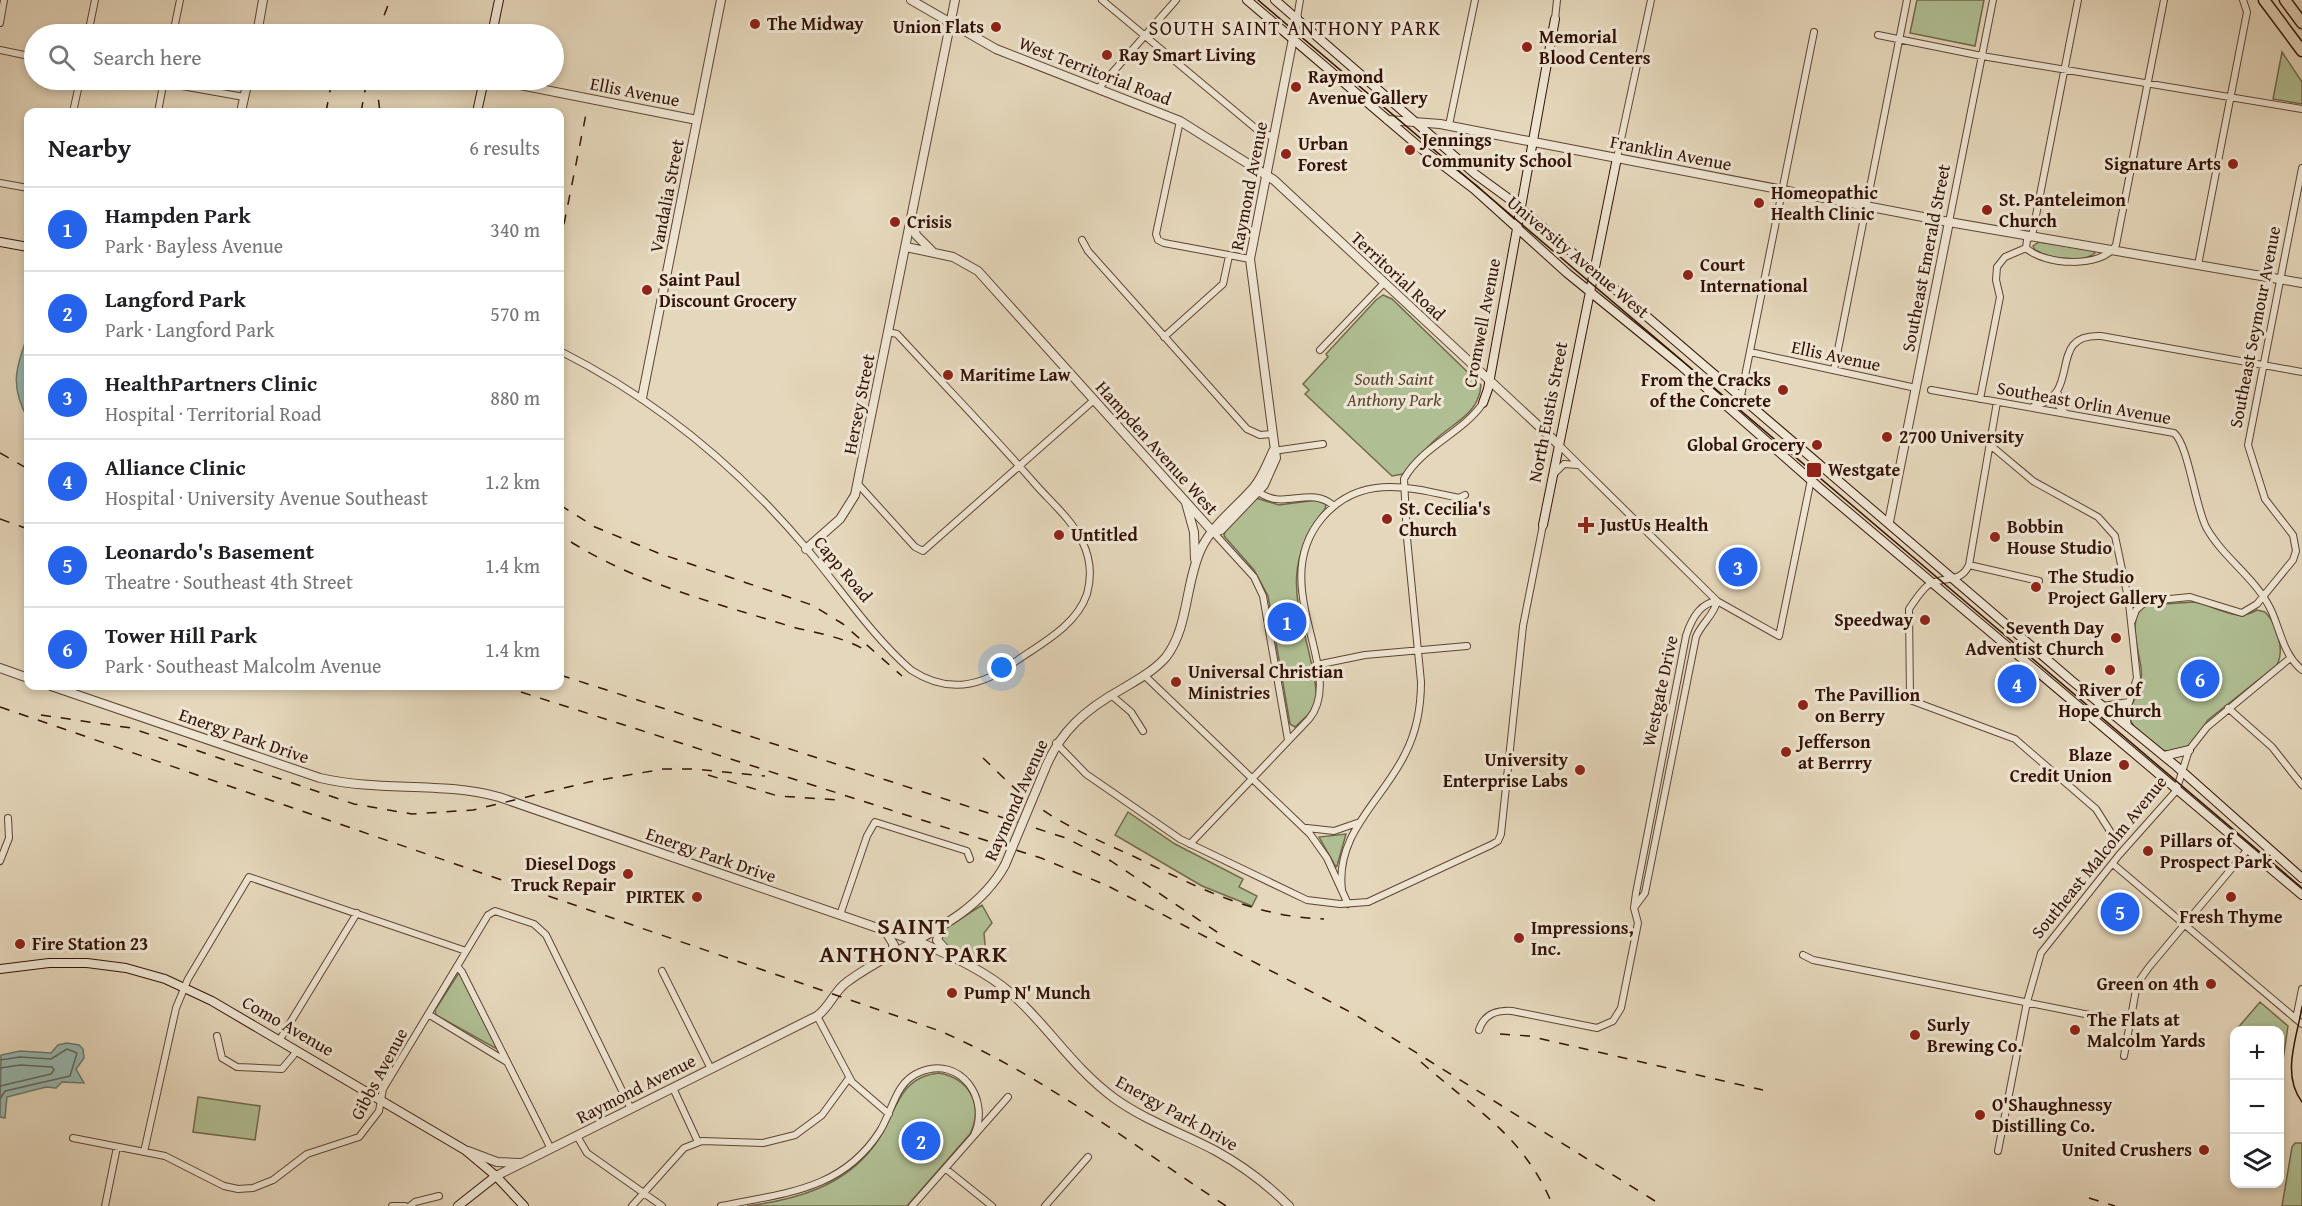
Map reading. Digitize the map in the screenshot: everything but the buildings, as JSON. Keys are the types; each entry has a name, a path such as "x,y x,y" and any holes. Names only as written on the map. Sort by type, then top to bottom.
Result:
{"highway":[{"path":"2264,0 2302,51"},
{"path":"2285,0 2302,23"}],"main road":[{"path":"494,24 499,0"},
{"name":"University Avenue West","path":"1247,0 1388,120 1474,189 1567,273 1680,365 1811,480 2106,727 2176,791 2302,896"},
{"name":"University Avenue West","path":"1275,0 1475,174 1537,222 2129,730 2164,756 2300,872"},
{"name":"Cromwell Avenue","path":"1483,403 1518,230 1555,19"},
{"path":"478,108 482,90"},
{"name":"North Eustis Street","path":"1543,525 1617,158"},
{"path":"0,242 24,246"},
{"path":"2164,756 2189,750"},
{"name":"Como Avenue","path":"0,969 49,963 87,963 143,972 184,987 465,1150 496,1176 524,1206"},
{"path":"458,1206 496,1176"}],"street":[{"path":"0,23 4,0"},
{"path":"90,24 95,0"},
{"path":"175,24 180,0"},
{"path":"258,24 263,0"},
{"name":"Vandalia Street","path":"642,398 721,0"},
{"name":"West Territorial Road","path":"911,0 996,49 1180,121 1266,175"},
{"name":"Hersey Street","path":"806,549 840,519 852,504 858,484 955,0"},
{"path":"1102,0 1260,132 1274,137"},
{"path":"1098,89 1176,0"},
{"name":"Raymond Avenue","path":"496,1176 817,1016 847,982 914,940 942,926 978,901 994,883 1005,865 1056,743 1091,707 1144,675 1156,666 1172,647 1200,551 1213,532 1221,530 1272,470 1276,458 1273,451 1273,434 1250,259 1300,0"},
{"path":"1449,125 1474,0"},
{"name":"Cromwell Avenue","path":"1555,19 1557,0"},
{"name":"North Eustis Street","path":"1617,158 1651,0"},
{"path":"1834,370 1907,0"},
{"name":"Southeast Emerald Street","path":"1889,522 1993,0"},
{"path":"2026,248 2027,240 2032,236 2078,0"},
{"path":"2026,248 2039,257 2062,262 2096,258 2113,250 2164,0"},
{"path":"2198,265 2247,12 2243,0"},
{"path":"1741,396 1814,32"},
{"path":"1878,35 1982,56 2302,109"},
{"path":"0,50 24,55"},
{"path":"74,108 78,90"},
{"path":"159,108 162,90"},
{"path":"206,90 244,98"},
{"path":"242,108 246,90"},
{"name":"Ellis Avenue","path":"546,90 697,120"},
{"name":"Franklin Avenue","path":"1388,120 1449,125 1949,222 2302,283"},
{"path":"1180,121 1156,234 1158,240 1250,259"},
{"name":"Southeast Seymour Avenue","path":"2129,603 2190,597 2242,613 2257,604 2289,567 2296,551 2293,535 2272,510 2260,488 2248,445 2302,168"},
{"name":"Territorial Road","path":"1266,175 1582,466 1717,601 1779,636 1811,480"},
{"path":"0,183 24,187"},
{"path":"911,215 917,236 936,254"},
{"path":"1082,240 1088,251 1247,429 1260,435 1273,434"},
{"name":"Hampden Avenue West","path":"906,247 953,257 978,271 1254,577 1263,596 1288,740"},
{"path":"1980,399 2000,297 1997,267 2005,257 2026,248"},
{"path":"1164,337 1222,284 1229,256"},
{"path":"1320,350 1384,283"},
{"path":"888,332 897,334 1021,468"},
{"path":"2065,412 2059,406 2058,394 2069,349 2077,340 2088,336 2102,336 2263,363 2302,372"},
{"name":"Ellis Avenue","path":"1750,352 1916,388"},
{"name":"Capp Road","path":"564,353 642,398 729,466 769,506 903,664 920,676 947,685 976,684 995,676 1066,626 1083,603 1090,573 1085,548 1076,530 1021,468"},
{"name":"Southeast Orlin Avenue","path":"1931,390 2168,431 2180,438 2193,493 2206,526 2263,597 2289,659 2302,670"},
{"path":"2031,407 2046,403 2058,394"},
{"path":"858,484 915,547 923,551 1021,468 1094,400"},
{"path":"1997,402 1969,565 1963,574 1955,579 1933,584 1912,604 1907,617 1910,700 2015,739 2101,814 2115,839"},
{"name":"Cromwell Avenue","path":"1403,486 1408,472 1442,438 1472,416 1483,403"},
{"path":"1273,451 1323,444"},
{"path":"1989,444 2033,481 2106,522 2118,543 2129,603 2137,678 2126,717 2129,730"},
{"path":"1811,480 1815,459"},
{"path":"1552,477 1564,464 1582,466"},
{"path":"1342,890 1341,873 1348,839 1399,765 1411,740 1420,704 1421,682 1403,486"},
{"path":"1190,844 1319,705 1320,693 1316,665 1301,594 1300,572 1311,536 1334,506 1372,489 1403,486 1459,498 1465,495"},
{"path":"1256,489 1276,501 1318,496 1334,506"},
{"path":"1186,501 1194,532 1196,564"},
{"name":"North Eustis Street","path":"1348,904 1368,902 1498,841 1501,834 1523,627 1543,525"},
{"path":"1969,565 2039,581"},
{"path":"2131,624 2136,610 2148,600"},
{"name":"Westgate Drive","path":"1479,1030 1488,1016 1505,1011 1587,1028 1606,1026 1613,1022 1621,1008 1638,923 1634,908 1686,636 1695,615 1708,602 1717,601 1716,608 1706,619 1696,637 1645,893 1634,908"},
{"path":"1316,665 1365,655 1467,646"},
{"name":"Southeast Malcolm Avenue","path":"1998,1151 2035,966 2045,945 2176,791 2189,750 2207,727 2289,659"},
{"path":"0,668 24,677"},
{"path":"1056,743 1086,774 1190,844 1296,896 1318,902 1348,904 1322,849 1302,826 1144,675"},
{"name":"Energy Park Drive","path":"63,690 320,778 363,786 452,788 499,798 914,940 976,968 1011,993 1071,1060 1116,1100 1232,1161 1264,1183 1289,1206"},
{"path":"1111,695 1131,712 1143,731"},
{"path":"2101,706 2129,702"},
{"path":"2228,708 2272,747 2302,785"},
{"path":"0,861 9,838 8,818"},
{"path":"1302,826 1317,831 1334,831 1360,821"},
{"path":"840,915 867,836 875,822 967,851 970,860"},
{"path":"2124,1056 2137,984 2184,924 2248,849"},
{"path":"2113,864 2302,1024"},
{"path":"144,1152 170,1022 184,987 249,877 466,951"},
{"name":"Gibbs Avenue","path":"73,1138 144,1152 176,1161 224,1186 253,1188 273,1180 307,1154 359,1137 379,1111 383,1089 466,951 490,913 499,912 534,924 546,935 631,1109"},
{"path":"279,1041 357,913"},
{"path":"942,926 937,940 948,955"},
{"path":"885,930 894,945 889,956"},
{"path":"1803,955 1813,960 2130,1023"},
{"path":"457,966 551,1149"},
{"path":"662,971 711,1069"},
{"path":"2296,1019 2302,988"},
{"path":"428,1014 507,1062"},
{"path":"817,1016 849,1078 870,1101 889,1114"},
{"path":"217,1036 222,1058 237,1067 282,1069 297,1051"},
{"path":"721,1206 789,1194 827,1179 862,1153 880,1131 899,1091 907,1080 927,1069 945,1069 965,1079 978,1096 980,1119 974,1135"},
{"path":"632,1206 678,1152 698,1142 763,1143 795,1134 822,1115 849,1078"},
{"path":"673,1088 698,1142"},
{"path":"912,1206 1008,1097"},
{"path":"577,1136 587,1153 612,1168 643,1194 662,1206"},
{"path":"105,1206 117,1147"},
{"path":"465,1150 501,1163 525,1162"},
{"path":"1045,1206 1088,1157"},
{"path":"946,1169 992,1206"},
{"path":"392,1206 408,1206 440,1196"}],"green space":[{"path":"1917,0 1984,0 1975,46 1910,33"},
{"path":"2282,52 2302,82 2302,104 2273,99"},
{"path":"2039,242 2093,250 2095,253 2081,259 2057,258 2035,250 2033,246"},
{"name":"South Saint Anthony Park","path":"1383,295 1392,299 1481,385 1476,403 1471,410 1435,440 1403,474 1392,476 1305,394 1309,390 1303,384 1328,357 1326,354"},
{"path":"1256,498 1279,505 1317,500 1326,504 1309,534 1300,557 1296,579 1298,601 1317,698 1310,713 1295,727 1290,724 1268,596 1254,570 1224,536 1225,531"},
{"path":"2195,602 2233,614 2249,614 2257,610 2265,612 2276,630 2280,652 2277,665 2208,720 2191,745 2179,753 2174,753 2155,745 2136,729 2131,721 2130,713 2141,679 2135,623 2141,609 2148,605"},
{"path":"1128,812 1175,844 1243,879 1239,887 1257,896 1252,906 1202,886 1115,835"},
{"path":"1346,834 1337,866 1336,867 1319,837"},
{"path":"982,905 992,923 984,933 986,956 982,963 946,945 941,939 946,928"},
{"path":"458,974 497,1049 436,1015 435,1010"},
{"path":"2260,1002 2288,1026 2284,1054 2284,1026 2239,1026"},
{"path":"939,1073 950,1076 966,1087 975,1104 974,1123 970,1134 907,1206 747,1206 800,1195 832,1182 847,1172 873,1147 905,1090 925,1076"},
{"path":"198,1097 260,1106 255,1140 193,1132"},
{"path":"2295,1143 2302,1143 2302,1206 2282,1206 2292,1147"}],"water":[{"path":"24,346 24,412 16,378"},
{"path":"67,1043 79,1045 83,1049 84,1058 76,1069 84,1083 62,1082 56,1088 46,1087 7,1097 5,1118 0,1117 1,1055 20,1051 51,1053 58,1045"}],"tram line":[{"path":"1258,0 2302,888"},
{"path":"2302,1007 2291,1068 2292,1080 2302,1102"}],"railway":[{"path":"381,24 390,0"},
{"path":"327,108 330,90"},
{"path":"362,108 365,90"},
{"path":"377,90 380,108"},
{"path":"564,224 587,109"},
{"path":"0,453 24,467"},
{"path":"564,508 595,527 658,553 812,605 843,624 902,676"},
{"path":"0,519 24,528"},
{"path":"571,542 622,569 676,590 786,625 836,638 865,650"},
{"path":"564,676 1066,838 1111,861 1220,934"},
{"path":"515,690 1041,858 1108,886 1354,1014 1663,1206"},
{"path":"0,707 940,1031 1015,1068 1051,1090 1226,1206"},
{"path":"41,715 131,728 354,804 412,814 473,810 589,782 663,769 695,769 765,776"},
{"path":"983,758 1034,804 1058,820 1096,839 1226,899 1274,913 1324,919"},
{"path":"708,775 778,796 840,800"},
{"path":"1500,1034 1529,1036 1763,1090"},
{"path":"1421,1062 1479,1110 1513,1142 1541,1181 1553,1206"},
{"path":"2089,1198 2115,1206"}],"place":[{"name":"The Midway","path":"755,24"},
{"name":"Union Flats","path":"996,27"},
{"name":"Memorial Blood Centers","path":"1527,47"},
{"name":"Ray Smart Living","path":"1107,55"},
{"name":"Raymond Avenue Gallery","path":"1296,87"},
{"name":"Jennings Community School","path":"1410,150"},
{"name":"Urban Forest","path":"1286,154"},
{"name":"Signature Arts","path":"2233,164"},
{"name":"Homeopathic Health Clinic","path":"1759,203"},
{"name":"St. Panteleimon Church","path":"1987,210"},
{"name":"Crisis","path":"895,222"},
{"name":"Court International","path":"1688,275"},
{"name":"Saint Paul Discount Grocery","path":"647,290"},
{"name":"Maritime Law","path":"948,375"},
{"name":"From the Cracks of the Concrete","path":"1783,390"},
{"name":"2700 University","path":"1887,437"},
{"name":"Global Grocery","path":"1817,445"},
{"name":"Westgate","path":"1814,470"},
{"name":"St. Cecilia's Church","path":"1387,519"},
{"name":"JustUs Health","path":"1586,525"},
{"name":"Untitled","path":"1059,535"},
{"name":"Bobbin House Studio","path":"1995,537"},
{"name":"HealthPartners Clinic","path":"1738,567"},
{"name":"The Studio Project Gallery","path":"2036,587"},
{"name":"Speedway","path":"1925,620"},
{"name":"Hampden Park","path":"1287,622"},
{"name":"Seventh Day Adventist Church","path":"2116,638"},
{"name":"River of Hope Church","path":"2110,670"},
{"name":"Tower Hill Park","path":"2200,679"},
{"name":"Universal Christian Ministries","path":"1176,682"},
{"name":"Alliance Clinic","path":"2017,684"},
{"name":"The Pavillion on Berry","path":"1803,705"},
{"name":"Jefferson at Berrry","path":"1786,752"},
{"name":"Blaze Credit Union","path":"2124,765"},
{"name":"University Enterprise Labs","path":"1580,770"},
{"name":"Pillars of Prospect Park","path":"2148,851"},
{"name":"Diesel Dogs Truck Repair","path":"628,874"},
{"name":"PIRTEK","path":"697,897"},
{"name":"Fresh Thyme","path":"2231,897"},
{"name":"Leonardo's Basement","path":"2120,912"},
{"name":"Impressions, Inc.","path":"1519,938"},
{"name":"Fire Station 23","path":"20,944"},
{"name":"Green on 4th","path":"2211,984"},
{"name":"Pump N' Munch","path":"952,993"},
{"name":"The Flats at Malcolm Yards","path":"2075,1030"},
{"name":"Surly Brewing Co.","path":"1915,1035"},
{"name":"O'Shaughnessy Distilling Co.","path":"1980,1115"},
{"name":"Langford Park","path":"921,1141"},
{"name":"United Crushers","path":"2204,1150"}],"district":[{"name":"SOUTH SAINT ANTHONY PARK","path":"1295,28"},
{"name":"SAINT ANTHONY PARK","path":"914,940"}]}
